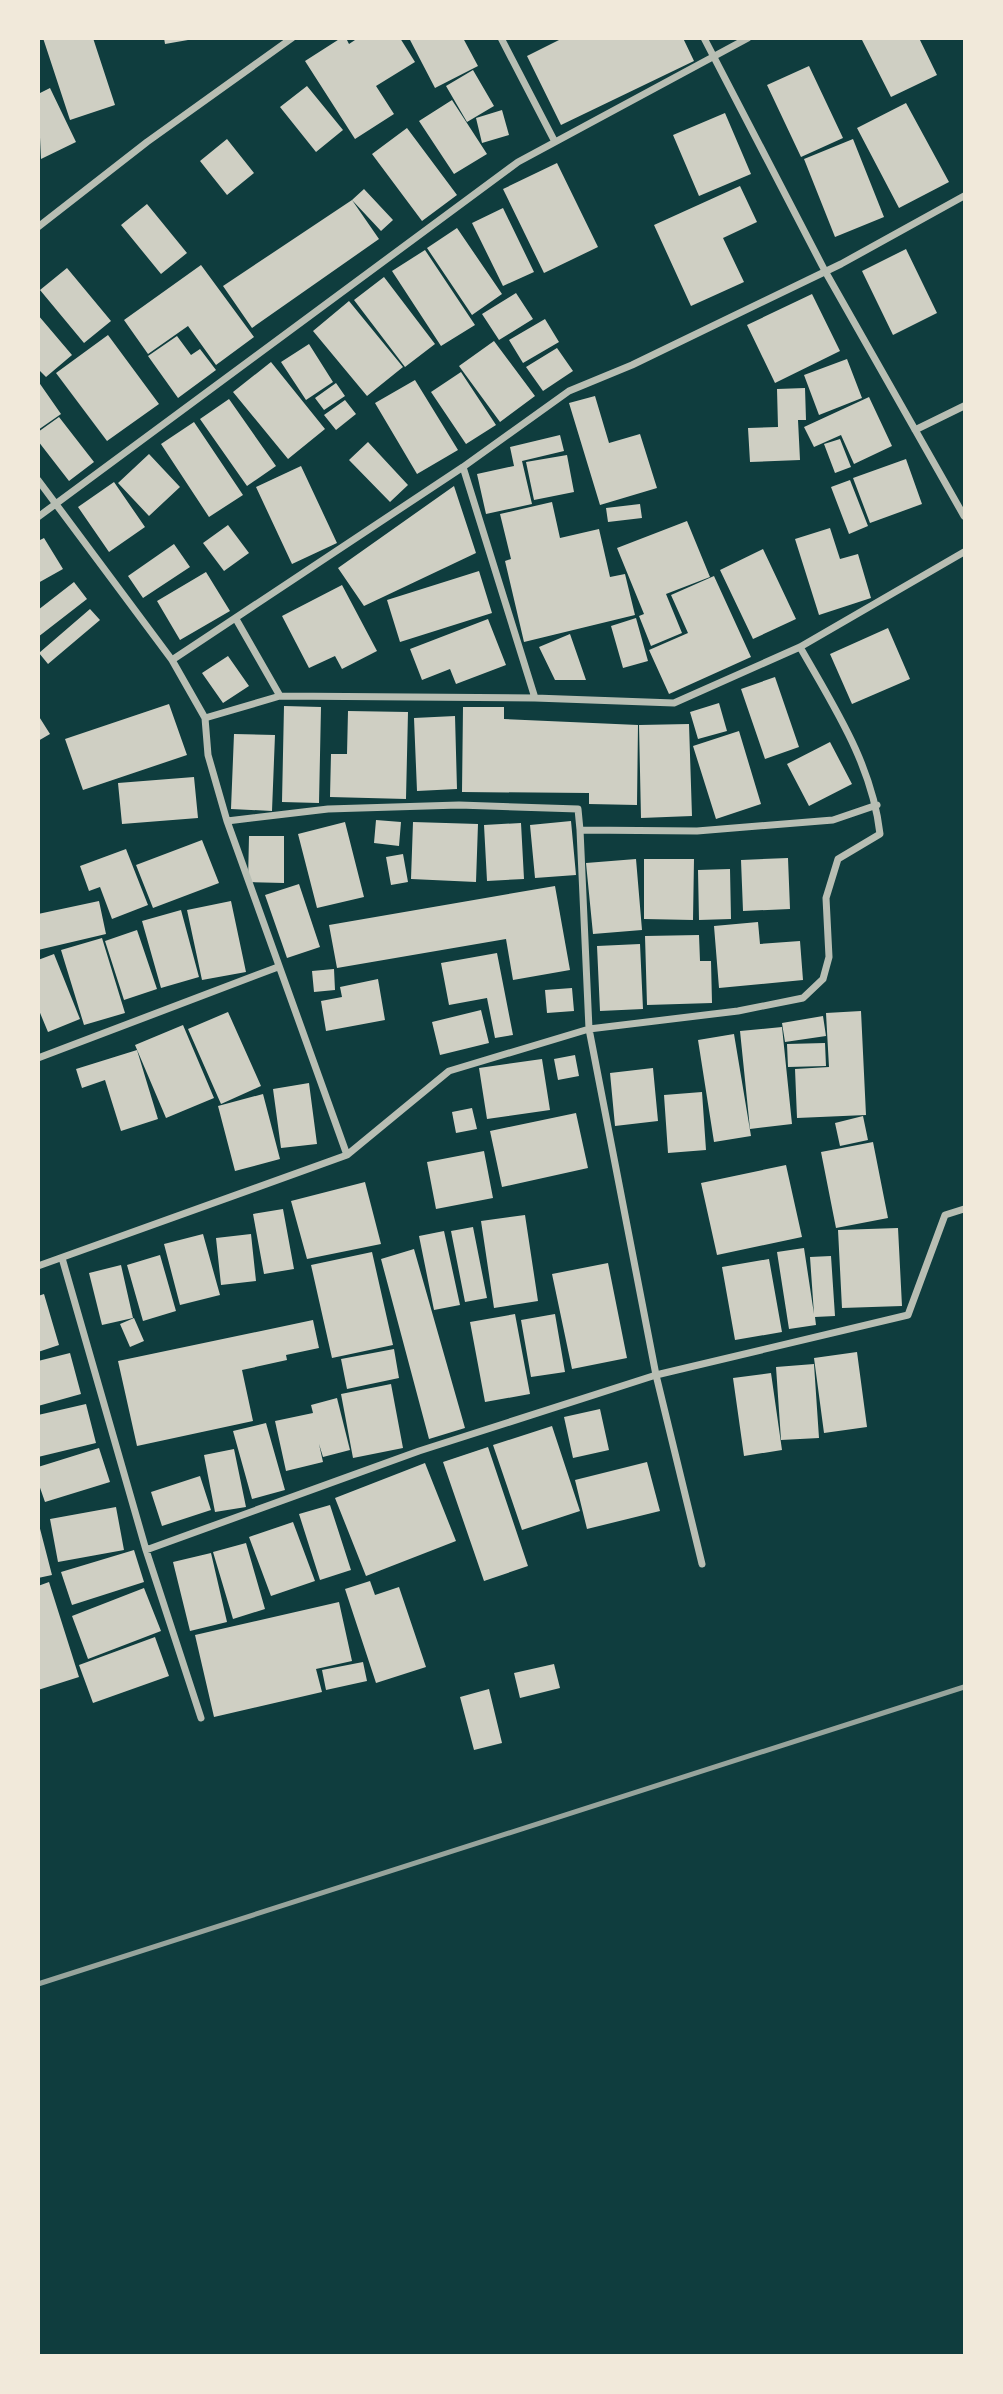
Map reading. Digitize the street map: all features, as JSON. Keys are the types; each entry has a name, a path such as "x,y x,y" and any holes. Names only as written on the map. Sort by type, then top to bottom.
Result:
{"street":[{"path":"38,227 147,142 292,38"},
{"path":"501,38 555,142"},
{"path":"704,38 825,271 964,516"},
{"path":"38,517 506,170 748,38"},
{"path":"172,660 463,467 569,391 632,365 825,271 964,196"},
{"path":"915,430 964,406"},
{"path":"463,467 534,698"},
{"path":"38,480 172,660 205,718 208,755 227,821 347,1155"},
{"path":"205,718 280,696 534,698 674,703 800,647 964,552"},
{"path":"236,619 280,696"},
{"path":"38,1266 347,1155 449,1071 589,1029 738,1011 803,998 823,979 829,957 826,898 838,859 880,834 877,805 858,749 800,647"},
{"path":"227,821 328,809 459,805 578,810 589,1029 656,1375 702,1564"},
{"path":"580,830 697,831 833,820 877,805"},
{"path":"38,1058 278,967"},
{"path":"146,1550 419,1451 656,1375 908,1315 945,1215 964,1209"},
{"path":"62,1258 146,1550 201,1718"}],"building":[{"path":"43,38 93,38 115,105 70,120"},
{"path":"164,38 188,38 188,40 165,44"},
{"path":"341,38 346,38 349,44 358,38 400,38 415,62 376,86 394,114 355,139 305,61"},
{"path":"409,38 463,38 478,66 435,88"},
{"path":"563,38 683,38 694,61 561,125 527,56"},
{"path":"861,38 919,38 937,75 891,97"},
{"path":"809,66 843,138 801,157 767,85"},
{"path":"473,70 494,106 467,122 446,86"},
{"path":"307,86 343,130 316,152 280,107"},
{"path":"50,88 76,142 41,159 38,94"},
{"path":"452,100 487,154 454,174 419,121"},
{"path":"906,103 949,182 899,208 857,128"},
{"path":"502,110 509,135 482,143 476,118"},
{"path":"725,113 751,174 699,196 673,135"},
{"path":"407,128 457,195 422,221 372,154"},
{"path":"227,139 254,173 227,195 200,161"},
{"path":"853,139 884,217 835,237 804,159"},
{"path":"557,163 598,247 544,273 503,189"},
{"path":"740,186 757,222 723,238 744,282 691,306 654,225"},
{"path":"364,189 393,220 381,231 352,200"},
{"path":"352,200 379,239 252,328 223,286"},
{"path":"147,204 187,253 161,274 121,225"},
{"path":"503,208 534,272 503,286 472,223"},
{"path":"457,228 502,294 472,315 427,248"},
{"path":"906,249 937,313 893,335 862,271"},
{"path":"425,250 475,325 441,346 392,271"},
{"path":"201,265 254,337 216,365 188,326 148,354 124,320"},
{"path":"67,268 111,321 84,343 40,290"},
{"path":"384,277 435,344 405,367 354,300"},
{"path":"516,293 533,319 499,340 482,314"},
{"path":"812,294 840,351 775,383 747,325"},
{"path":"349,301 403,367 367,396 313,331"},
{"path":"38,315 72,355 46,377 38,369"},
{"path":"545,319 559,342 523,363 509,340"},
{"path":"108,335 159,404 107,441 56,373"},
{"path":"177,336 191,355 200,349 216,370 178,398 148,356"},
{"path":"494,341 535,396 500,422 459,366"},
{"path":"309,344 333,382 306,400 281,362"},
{"path":"557,348 573,371 543,391 526,367"},
{"path":"847,359 862,398 819,415 804,375"},
{"path":"271,362 325,429 288,459 233,392"},
{"path":"461,372 496,425 466,444 431,392"},
{"path":"415,380 458,450 417,474 375,403"},
{"path":"38,381 61,414 38,430"},
{"path":"336,383 345,396 324,410 315,398"},
{"path":"805,388 806,420 798,420 800,460 750,462 748,428 778,427 777,389"},
{"path":"595,396 609,443 640,434 657,488 600,505 569,403"},
{"path":"869,397 892,446 854,464 841,435 814,447 804,427"},
{"path":"229,399 276,466 247,486 200,419"},
{"path":"345,400 356,414 336,430 324,415"},
{"path":"59,417 94,462 69,481 38,441 38,432"},
{"path":"194,422 243,495 209,517 161,444"},
{"path":"560,435 564,451 522,461 532,504 486,514 477,474 514,466 510,447"},
{"path":"840,439 851,467 835,473 824,444"},
{"path":"368,442 408,485 390,502 349,460"},
{"path":"149,454 180,487 149,516 118,483"},
{"path":"567,455 574,492 534,500 526,462"},
{"path":"906,459 922,504 870,523 853,478"},
{"path":"301,466 337,543 292,564 256,487"},
{"path":"850,480 868,526 849,534 831,487"},
{"path":"114,482 145,527 109,552 78,507"},
{"path":"454,486 476,553 364,606 338,568"},
{"path":"552,502 560,538 599,529 610,577 625,574 635,615 524,642 505,561 511,559 500,514"},
{"path":"640,504 642,518 608,522 606,508"},
{"path":"687,521 710,577 666,594 682,633 651,646 639,616 644,614 617,548"},
{"path":"228,525 249,553 224,571 203,543"},
{"path":"830,528 840,559 858,554 871,598 819,615 795,539"},
{"path":"44,538 63,569 38,583 38,541"},
{"path":"174,544 190,567 143,598 128,576"},
{"path":"763,549 796,619 753,639 720,570"},
{"path":"479,571 492,613 400,642 387,600"},
{"path":"206,572 230,611 180,640 157,601"},
{"path":"714,576 751,657 669,694 649,650 688,633 671,595"},
{"path":"74,582 87,599 38,637 38,610"},
{"path":"342,585 377,651 342,669 335,656 309,668 282,616"},
{"path":"90,609 100,620 48,664 39,653"},
{"path":"636,618 648,661 623,668 611,626"},
{"path":"488,619 506,665 456,684 450,669 422,680 410,649"},
{"path":"888,628 910,679 852,704 830,654"},
{"path":"570,634 586,680 555,680 539,647"},
{"path":"228,656 249,686 223,703 202,673"},
{"path":"775,677 799,747 765,759 741,689"},
{"path":"719,703 727,731 698,739 690,712"},
{"path":"169,704 187,755 83,790 65,739"},
{"path":"284,706 321,707 319,803 282,802"},
{"path":"463,707 504,707 504,719 638,725 637,805 589,804 589,793 462,792"},
{"path":"348,711 408,712 406,799 330,797 331,754 347,754"},
{"path":"38,715 50,734 38,741"},
{"path":"455,716 457,789 417,791 414,718"},
{"path":"689,724 692,816 641,818 639,725"},
{"path":"739,731 761,804 716,819 693,746"},
{"path":"234,734 275,735 272,811 231,809"},
{"path":"830,742 852,784 809,806 787,764"},
{"path":"194,777 198,818 122,824 118,783"},
{"path":"376,820 401,822 399,846 374,843"},
{"path":"571,821 576,875 535,878 530,825"},
{"path":"345,822 364,897 317,908 298,834"},
{"path":"413,822 478,824 476,882 411,879"},
{"path":"521,823 524,879 487,881 484,825"},
{"path":"249,836 284,836 284,883 248,882"},
{"path":"202,840 219,883 153,908 136,865"},
{"path":"126,849 148,905 112,919 100,887 89,891 80,866"},
{"path":"403,854 408,882 391,885 386,857"},
{"path":"788,858 790,909 743,911 741,860"},
{"path":"636,859 642,930 593,934 586,863"},
{"path":"644,859 694,859 693,920 644,919"},
{"path":"730,869 731,919 699,920 698,870"},
{"path":"299,884 320,947 287,958 265,895"},
{"path":"555,886 570,970 513,980 506,939 337,968 329,925"},
{"path":"99,901 106,934 38,950 38,914"},
{"path":"231,901 246,972 202,980 187,910"},
{"path":"181,910 199,977 161,988 142,921"},
{"path":"758,922 760,944 800,941 803,980 719,988 714,926"},
{"path":"137,930 157,989 124,1000 105,941"},
{"path":"699,935 700,961 711,961 712,1003 647,1005 645,936"},
{"path":"102,938 125,1013 84,1025 61,950"},
{"path":"640,944 643,1009 600,1011 597,946"},
{"path":"497,953 513,1035 495,1038 487,998 449,1005 441,963"},
{"path":"54,954 80,1019 48,1032 38,1008 38,960"},
{"path":"334,969 335,990 314,992 312,971"},
{"path":"378,979 385,1020 326,1031 321,1001 342,997 340,987"},
{"path":"572,988 574,1011 547,1013 545,990"},
{"path":"481,1010 489,1043 440,1055 432,1022"},
{"path":"861,1011 866,1115 797,1118 795,1069 829,1067 826,1013"},
{"path":"228,1012 261,1086 221,1104 188,1029"},
{"path":"823,1016 826,1036 785,1042 782,1023"},
{"path":"183,1025 214,1098 166,1118 135,1045"},
{"path":"782,1027 792,1124 750,1129 740,1031"},
{"path":"734,1034 751,1136 714,1142 698,1040"},
{"path":"825,1043 826,1066 788,1067 787,1044"},
{"path":"137,1050 158,1119 121,1131 105,1080 82,1088 76,1069"},
{"path":"575,1055 579,1076 558,1080 554,1059"},
{"path":"542,1059 550,1110 487,1119 479,1068"},
{"path":"653,1068 658,1121 615,1126 610,1073"},
{"path":"309,1083 317,1144 281,1148 273,1089"},
{"path":"702,1092 706,1150 668,1153 664,1095"},
{"path":"263,1094 280,1159 235,1171 218,1106"},
{"path":"472,1108 477,1129 456,1133 452,1112"},
{"path":"576,1113 588,1168 502,1187 490,1131"},
{"path":"863,1116 868,1140 840,1146 835,1123"},
{"path":"873,1142 888,1218 836,1228 821,1152"},
{"path":"484,1151 493,1198 436,1209 427,1162"},
{"path":"786,1165 802,1237 717,1255 701,1183"},
{"path":"365,1182 381,1244 307,1259 291,1201"},
{"path":"283,1209 294,1269 264,1274 253,1214"},
{"path":"525,1215 538,1301 494,1308 481,1221"},
{"path":"473,1227 487,1298 465,1302 451,1231"},
{"path":"898,1228 902,1306 842,1308 838,1230"},
{"path":"444,1231 460,1305 434,1310 419,1236"},
{"path":"203,1234 220,1295 180,1305 164,1244"},
{"path":"251,1234 256,1281 221,1285 216,1238"},
{"path":"804,1248 814,1314 810,1257 831,1256 835,1316 815,1317 816,1325 789,1329 777,1252"},
{"path":"414,1249 465,1428 429,1439 381,1259"},
{"path":"372,1252 393,1345 332,1358 311,1265"},
{"path":"160,1255 176,1311 143,1321 127,1265"},
{"path":"769,1259 782,1332 735,1340 722,1267"},
{"path":"608,1263 627,1358 572,1369 552,1274"},
{"path":"121,1265 133,1318 102,1325 89,1273"},
{"path":"44,1294 59,1345 38,1352 38,1296"},
{"path":"515,1314 530,1394 485,1402 470,1322"},
{"path":"555,1314 565,1372 531,1377 521,1320"},
{"path":"134,1318 144,1341 130,1347 120,1324"},
{"path":"313,1320 319,1348 286,1355 287,1360 242,1370 253,1421 137,1446 118,1361"},
{"path":"394,1349 399,1378 347,1389 341,1359"},
{"path":"857,1352 867,1427 824,1433 814,1358"},
{"path":"70,1353 81,1394 38,1406 38,1361"},
{"path":"814,1364 819,1438 781,1440 776,1367"},
{"path":"771,1373 782,1450 744,1456 733,1378"},
{"path":"391,1384 403,1448 353,1458 341,1394"},
{"path":"337,1398 350,1450 323,1457 319,1444 323,1462 286,1471 275,1421 313,1413 311,1405"},
{"path":"86,1404 96,1443 38,1457 38,1415"},
{"path":"600,1409 609,1450 573,1458 564,1417"},
{"path":"266,1423 285,1490 252,1499 233,1431"},
{"path":"552,1426 580,1511 522,1530 493,1445"},
{"path":"488,1447 528,1566 484,1581 443,1462"},
{"path":"99,1448 110,1482 45,1502 38,1482 38,1467"},
{"path":"234,1449 246,1507 215,1512 204,1455"},
{"path":"647,1462 660,1511 587,1529 575,1480"},
{"path":"425,1463 456,1541 366,1576 335,1498"},
{"path":"200,1476 211,1510 162,1526 151,1492"},
{"path":"330,1505 351,1570 320,1580 299,1514"},
{"path":"116,1507 124,1550 58,1562 50,1519"},
{"path":"38,1521 52,1575 38,1578"},
{"path":"293,1522 315,1581 271,1596 249,1537"},
{"path":"246,1543 265,1609 233,1619 213,1552"},
{"path":"134,1550 144,1582 72,1605 61,1572"},
{"path":"211,1553 227,1622 190,1631 173,1562"},
{"path":"370,1581 375,1595 399,1587 426,1667 376,1683 345,1589"},
{"path":"49,1582 79,1677 38,1690 38,1586"},
{"path":"144,1588 161,1631 88,1659 72,1616"},
{"path":"339,1602 352,1661 316,1669 322,1692 214,1717 195,1635"},
{"path":"155,1637 169,1676 93,1703 79,1665"},
{"path":"363,1662 367,1681 326,1690 322,1670"},
{"path":"554,1664 560,1688 520,1698 514,1673"},
{"path":"489,1689 502,1743 474,1750 460,1697"}],"railway":[{"path":"38,1984 964,1687"}]}
